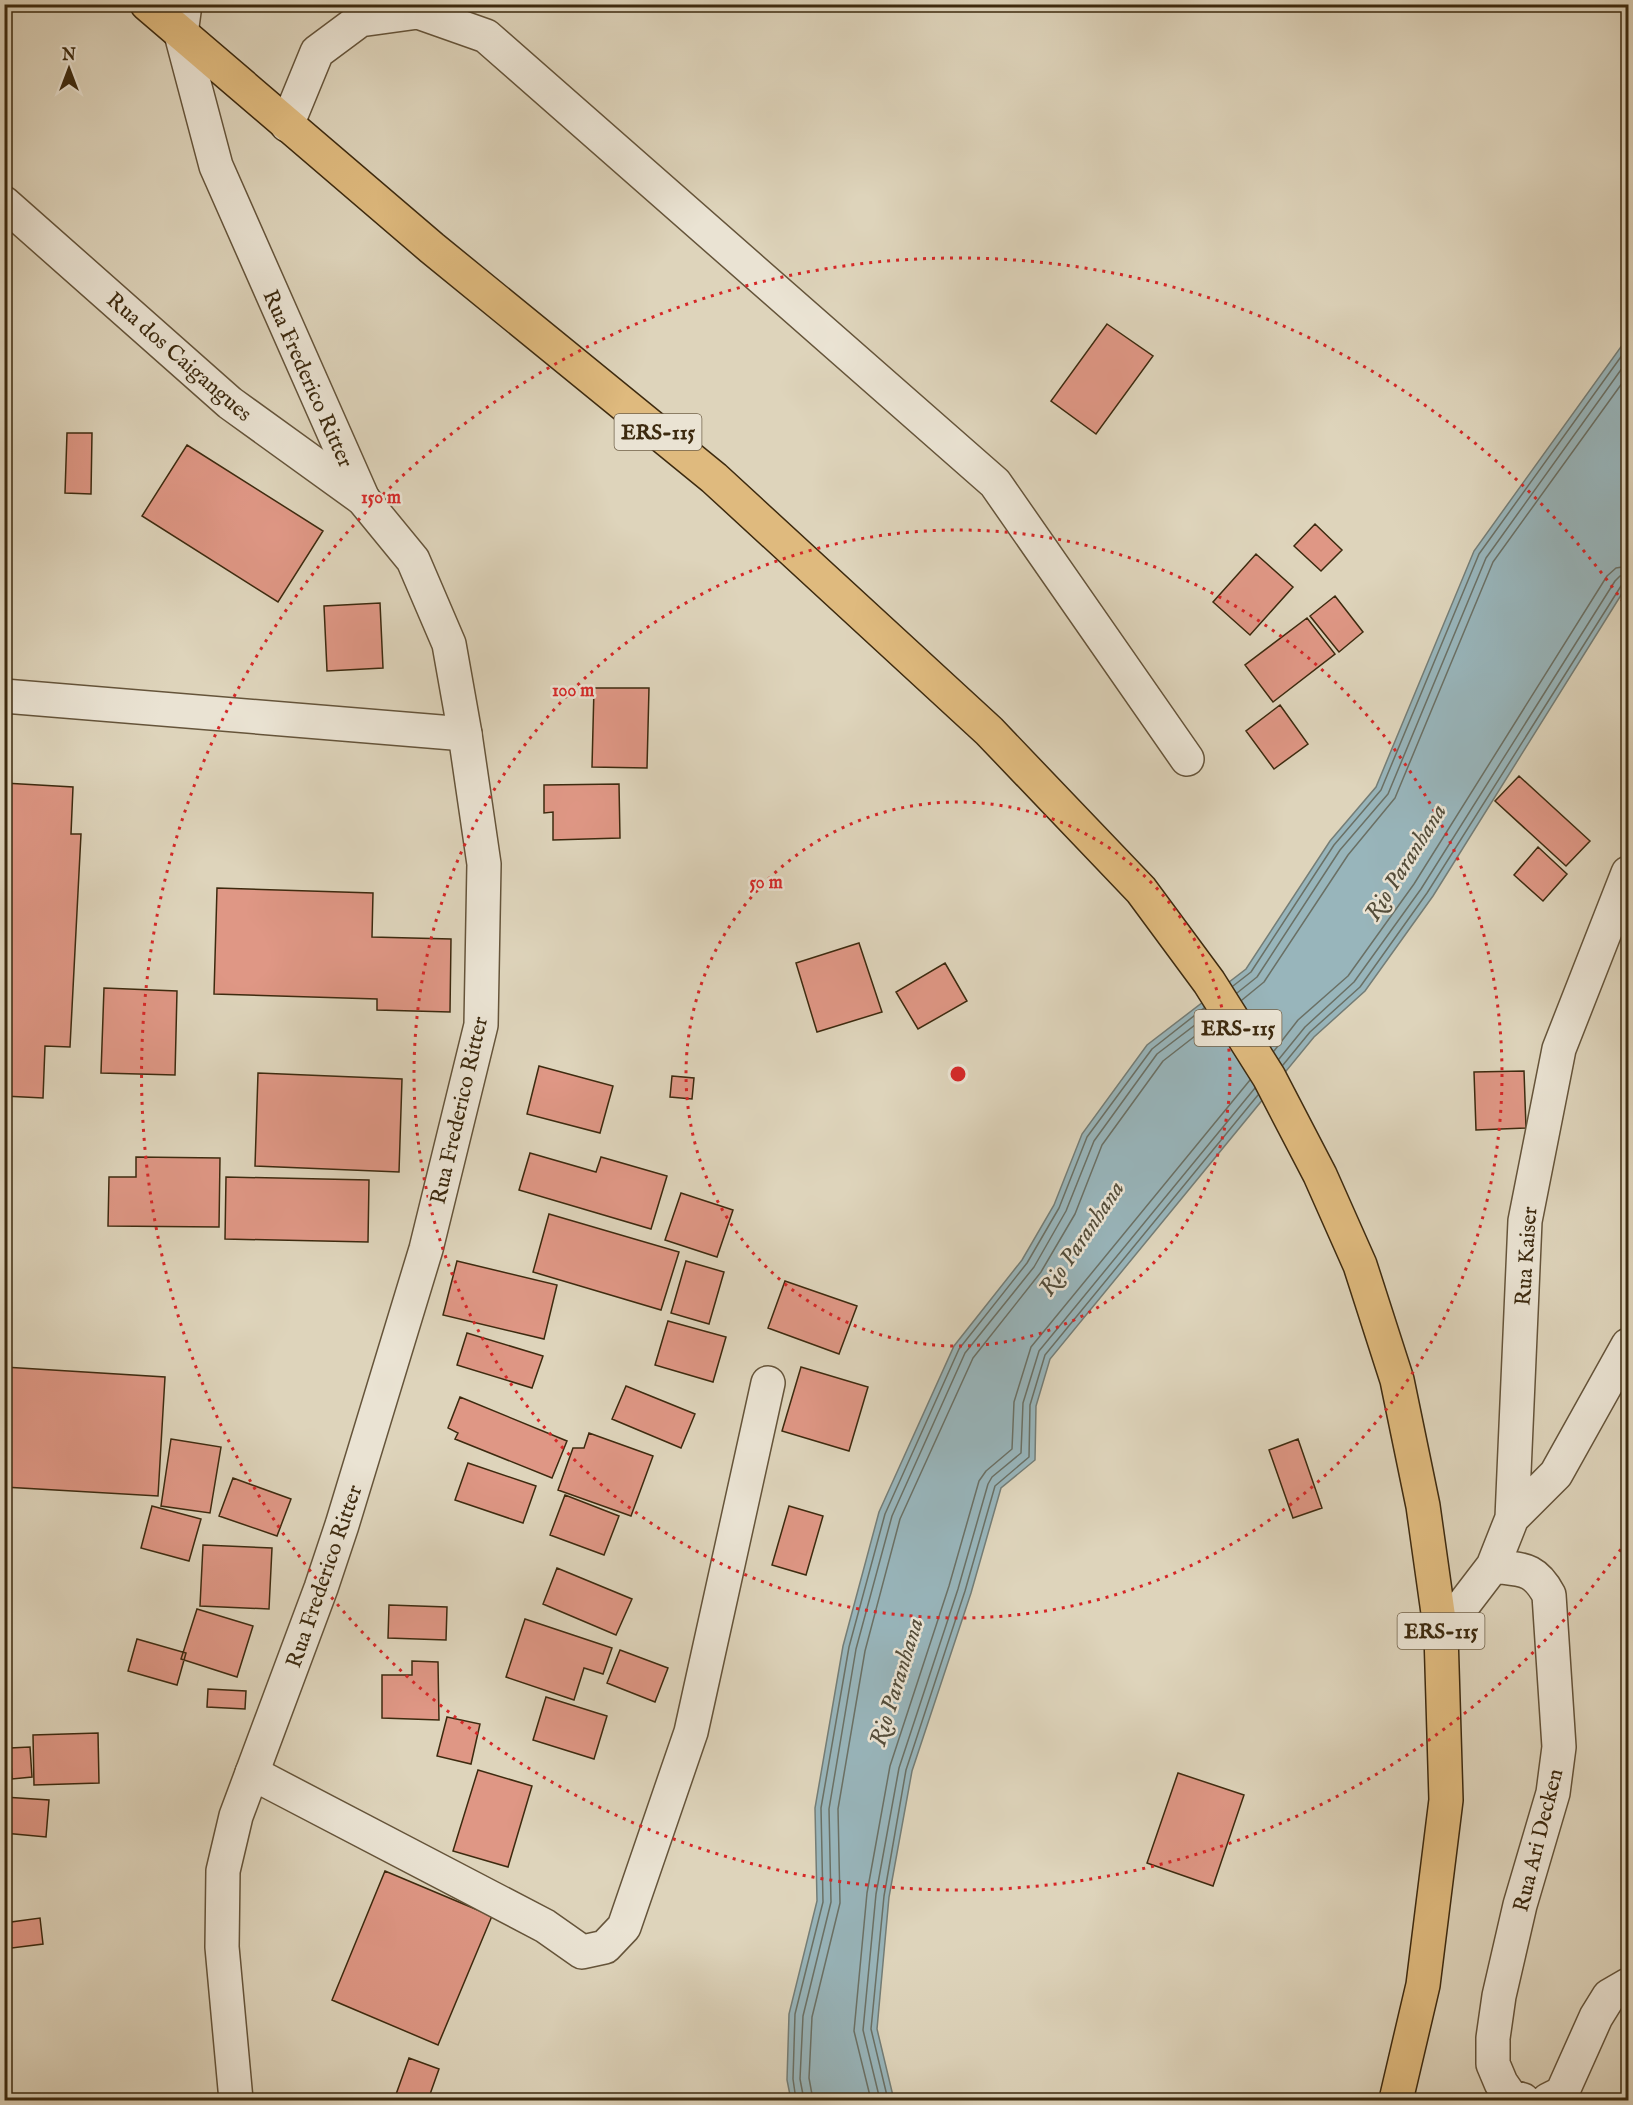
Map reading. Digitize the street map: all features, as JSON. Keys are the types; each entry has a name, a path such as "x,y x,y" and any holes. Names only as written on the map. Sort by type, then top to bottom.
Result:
{"main road":[{"name":"ERS-115","path":"147,4 183,19 287,125 432,248 714,478 989,730 1142,890 1215,991 1269,1077 1320,1175 1360,1264 1397,1380 1423,1506 1441,1634 1446,1800 1423,1985 1396,2100"}],"street":[{"path":"287,125 317,52 360,20 418,12 486,36 995,483 1187,759"},
{"name":"Rua Frederico Ritter","path":"183,19 216,166 363,499 413,560 449,644 484,864 481,1025 426,1249 346,1514 321,1588 236,1816 223,1871 222,1947 236,2100"},
{"name":"Rua dos Caigangues","path":"4,203 230,403 363,499"},
{"path":"4,696 465,734"},
{"name":"Rua Kaiser","path":"1441,1634 1493,1566 1512,1518 1525,1221 1559,1049 1629,873"},
{"path":"1512,1518 1556,1474 1629,1345"},
{"path":"252,1773 545,1926 582,1952 605,1947 624,1928 691,1732 768,1383"},
{"name":"Rua Ari Decken","path":"1493,1566 1526,1571 1541,1580 1549,1595 1559,1747 1553,1793 1520,1905 1499,1996 1493,2038 1493,2064 1501,2083 1510,2096 1523,2100"},
{"path":"1548,2100 1562,2092 1596,2017 1609,1996 1629,1985"}],"water":[{"name":"Rio Paranhana","path":"1628,337 1628,584 1433,896 1365,991 1314,1037 1050,1359 1036,1406 1035,1460 1001,1488 971,1593 912,1771 889,1897 877,2029 894,2100 791,2100 787,2080 789,2014 817,1901 815,1808 843,1646 879,1512 954,1346 1022,1260 1054,1205 1082,1134 1147,1045 1246,969 1330,841 1376,787 1474,551"}],"building":[{"path":"1107,324 1153,356 1096,434 1051,401"},
{"path":"67,433 92,433 91,494 65,493"},
{"path":"187,445 323,531 278,602 142,516"},
{"path":"1315,524 1342,550 1321,571 1294,546"},
{"path":"1256,554 1293,587 1250,635 1213,602"},
{"path":"1335,596 1363,632 1339,652 1310,616"},
{"path":"380,603 383,668 327,671 324,606"},
{"path":"1307,618 1335,654 1273,702 1245,665"},
{"path":"594,688 649,688 647,768 592,767"},
{"path":"1280,705 1308,744 1274,769 1246,731"},
{"path":"1519,776 1590,841 1566,866 1495,801"},
{"path":"4,783 73,787 71,834 81,834 70,1047 45,1046 43,1098 4,1096"},
{"path":"619,784 620,838 553,840 553,812 544,813 544,785"},
{"path":"1538,847 1567,874 1543,901 1514,875"},
{"path":"217,888 373,893 372,937 451,939 450,1012 377,1010 377,999 214,994"},
{"path":"859,943 882,1012 817,1032 796,963"},
{"path":"945,963 967,1001 918,1029 896,992"},
{"path":"104,988 177,991 175,1075 101,1073"},
{"path":"539,1066 613,1086 600,1133 527,1114"},
{"path":"1524,1071 1526,1128 1476,1130 1474,1072"},
{"path":"258,1073 402,1079 399,1172 255,1166"},
{"path":"672,1076 694,1078 692,1099 670,1097"},
{"path":"530,1153 596,1172 601,1157 667,1176 651,1229 519,1190"},
{"path":"136,1157 220,1158 219,1227 108,1226 109,1177 136,1177"},
{"path":"226,1177 369,1180 368,1242 225,1239"},
{"path":"681,1193 733,1210 717,1257 665,1240"},
{"path":"549,1214 679,1252 661,1310 533,1272"},
{"path":"457,1261 557,1285 544,1339 443,1315"},
{"path":"686,1261 724,1272 709,1324 671,1313"},
{"path":"785,1281 857,1306 839,1354 768,1328"},
{"path":"668,1321 726,1337 713,1382 655,1365"},
{"path":"467,1333 543,1356 532,1388 457,1365"},
{"path":"4,1367 165,1377 158,1496 4,1487"},
{"path":"801,1367 868,1387 849,1451 782,1431"},
{"path":"626,1386 695,1414 681,1448 612,1419"},
{"path":"460,1397 567,1441 552,1478 455,1439 458,1433 448,1428"},
{"path":"589,1433 653,1456 631,1516 558,1490 573,1448 584,1448"},
{"path":"171,1439 221,1447 210,1513 161,1506"},
{"path":"1298,1439 1322,1508 1293,1518 1269,1450"},
{"path":"468,1463 536,1486 523,1523 455,1500"},
{"path":"233,1478 291,1499 277,1536 219,1516"},
{"path":"565,1495 619,1516 604,1555 550,1535"},
{"path":"152,1506 201,1519 189,1561 141,1548"},
{"path":"789,1506 823,1516 806,1575 772,1565"},
{"path":"203,1545 272,1548 269,1609 200,1606"},
{"path":"557,1568 632,1599 616,1635 543,1604"},
{"path":"389,1605 447,1607 446,1640 388,1638"},
{"path":"197,1609 253,1626 237,1677 181,1659"},
{"path":"525,1619 612,1648 603,1674 584,1668 574,1700 506,1677"},
{"path":"137,1639 186,1653 177,1685 128,1671"},
{"path":"620,1650 668,1668 655,1702 607,1683"},
{"path":"412,1661 438,1662 439,1720 382,1718 382,1675 412,1675"},
{"path":"208,1689 246,1691 245,1709 207,1707"},
{"path":"546,1697 607,1716 594,1759 533,1740"},
{"path":"447,1717 480,1724 471,1764 437,1756"},
{"path":"98,1733 99,1783 34,1785 33,1735"},
{"path":"30,1747 32,1777 12,1779 10,1748"},
{"path":"478,1770 532,1786 508,1867 453,1851"},
{"path":"1178,1773 1244,1795 1213,1886 1147,1863"},
{"path":"4,1797 49,1800 46,1837 4,1833"},
{"path":"385,1871 492,1916 438,2045 332,2000"},
{"path":"40,1918 43,1944 4,1949 4,1923"},
{"path":"409,2058 439,2069 428,2100 394,2100"}]}
